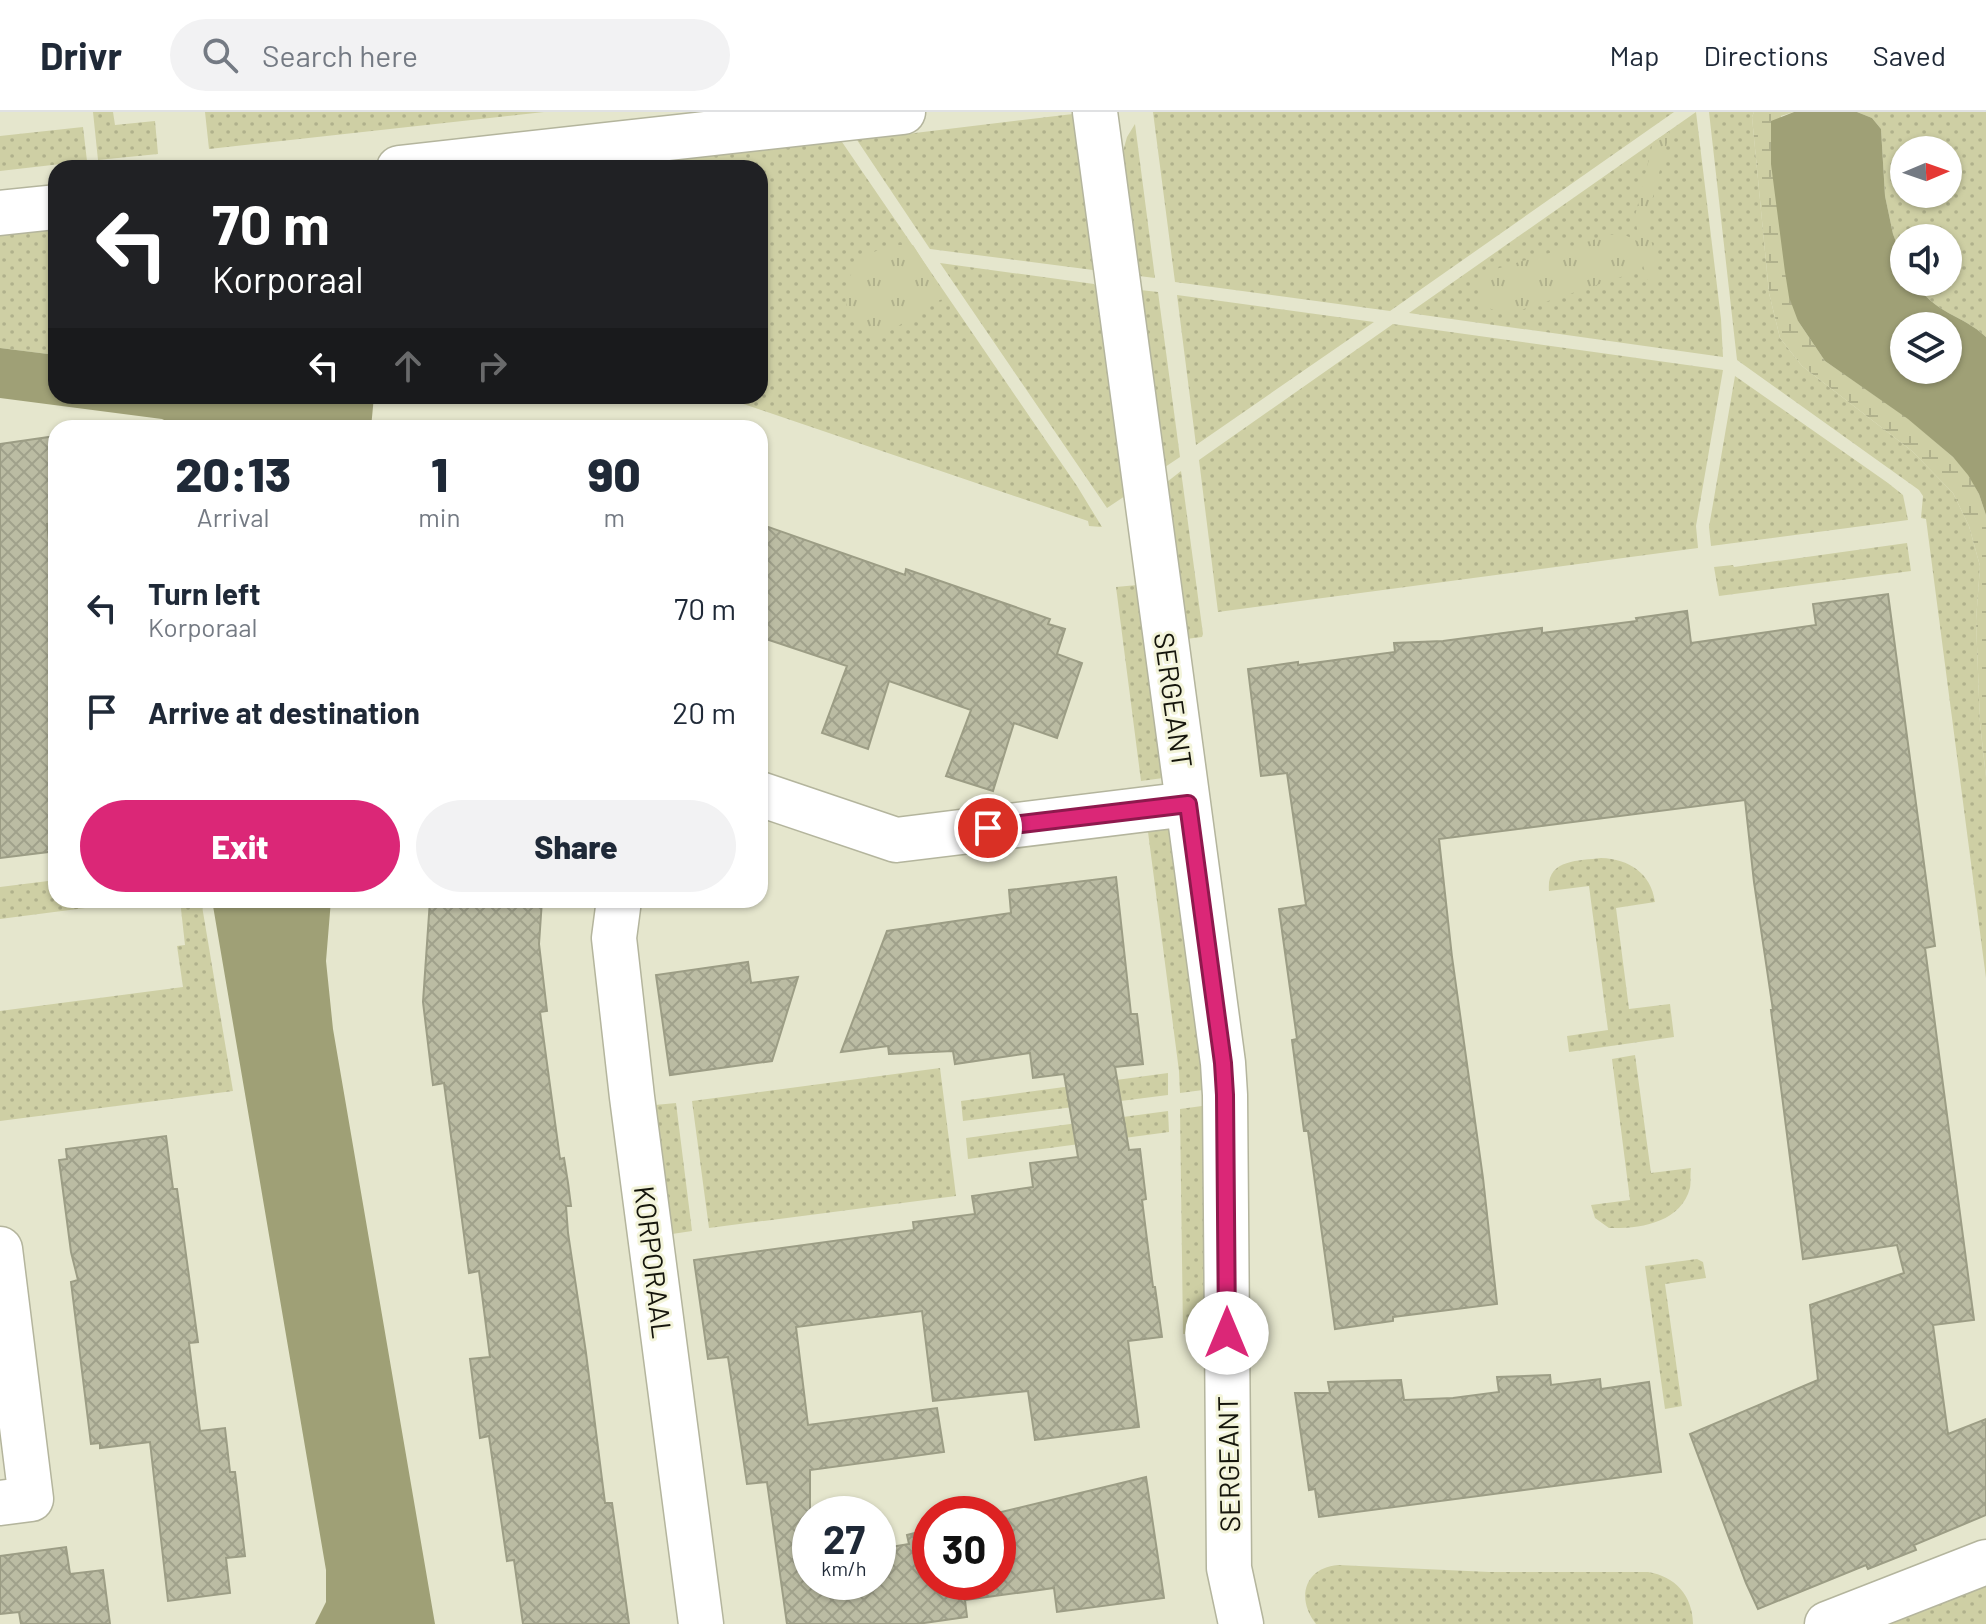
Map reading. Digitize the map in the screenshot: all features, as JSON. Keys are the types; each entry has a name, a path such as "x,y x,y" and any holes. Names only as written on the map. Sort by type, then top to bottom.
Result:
{"street":[{"path":"471,160 903,112"},
{"name":"SERGEANT","path":"1095,112 1223,1063 1229,1568 1241,1624"},
{"path":"0,213 48,208"},
{"path":"768,797 896,840 1188,804"},
{"name":"KORPORAAL","path":"618,908 615,954 701,1624"},
{"path":"0,1249 31,1499 0,1503"},
{"path":"1827,1624 1986,1562"}],"green space":[{"path":"93,112 113,112 115,125 155,121 158,154 98,160"},
{"path":"205,112 544,112 209,149"},
{"path":"1153,112 1674,112 1390,311 1175,282"},
{"path":"1696,112 1723,357 1409,313"},
{"path":"1709,112 1754,112 1752,117 1769,293 1780,338 1802,366 1912,451 1953,493 1969,526 1980,566 1976,621 1980,723 1986,777 1986,978 1926,519 1921,518 1923,496 1919,490 1737,360"},
{"path":"1754,112 1794,112 1781,116 1798,321 1825,361 1909,419 1953,457 1968,474 1979,494 1986,515 1986,777 1980,723 1976,621 1980,566 1969,526 1953,493 1912,451 1802,366 1780,338 1769,293 1752,117"},
{"path":"1857,112 1986,112 1986,337 1962,320 1962,312 1948,312 1926,296 1962,296 1962,224 1891,224 1885,196 1881,129 1872,118"},
{"path":"1073,114 1093,270 930,249 857,140"},
{"path":"1135,124 1155,278 1139,276 1122,155"},
{"path":"83,127 87,160 48,160 48,165 0,171 0,136"},
{"path":"1670,131 1649,212 1649,231 1659,274 1655,274 1655,278 1647,280 1642,261 1633,273 1518,311 1500,311 1481,301 1479,286 1496,269 1610,235 1623,234 1639,242 1635,216 1653,142"},
{"path":"842,142 1102,527 1089,526 1088,521 744,404 768,404 768,160 658,160"},
{"path":"48,230 48,354 0,348 0,236"},
{"path":"913,245 946,297 875,340 859,328 849,313 847,283 854,269 866,257 881,249"},
{"path":"940,263 1094,284 1125,496 1107,508"},
{"path":"1140,290 1158,292 1180,457 1165,467"},
{"path":"1177,295 1374,322 1196,445"},
{"path":"1393,324 1723,370 1696,526 1698,548 1218,612 1199,460"},
{"path":"1735,376 1903,495 1908,520 1711,546 1709,527"},
{"path":"1181,471 1203,634 1202,637 1186,639 1167,482"},
{"path":"1907,543 1911,571 1719,596 1714,567 1734,567"},
{"path":"1137,585 1163,778 1141,781 1116,587"},
{"path":"1170,829 1203,1090 1180,1093 1148,832"},
{"path":"1601,858 1621,861 1637,870 1653,892 1655,902 1616,908 1629,1009 1670,1004 1674,1037 1569,1052 1567,1036 1608,1030 1589,886 1549,891 1549,881 1558,867 1574,861"},
{"path":"48,881 48,908 85,908 0,919 0,887"},
{"path":"181,908 202,908 233,1091 0,1121 0,1011 183,987 177,946 185,945"},
{"path":"1635,1055 1651,1173 1691,1168 1690,1188 1678,1209 1657,1222 1609,1228 1595,1218 1591,1205 1630,1200 1612,1059"},
{"path":"940,1068 956,1196 709,1228 692,1101"},
{"path":"1168,1073 1168,1095 963,1121 961,1101"},
{"path":"676,1103 692,1231 672,1234 655,1105"},
{"path":"1202,1106 1206,1333 1183,1334 1180,1109"},
{"path":"1168,1111 1169,1132 968,1159 966,1138"},
{"path":"1697,1259 1703,1262 1706,1278 1665,1284 1682,1406 1665,1409 1645,1266"},
{"path":"1338,1565 1489,1572 1648,1572 1666,1578 1681,1589 1690,1605 1693,1624 1316,1624 1306,1605 1307,1586 1317,1572"},
{"path":"1986,1585 1986,1624 1888,1624 1978,1588"}],"shaded area":[{"path":"1794,112 1857,112 1872,118 1881,129 1885,196 1891,224 1890,296 1926,296 1948,312 1890,312 1890,384 1962,384 1962,320 1986,337 1986,515 1979,494 1953,457 1908,419 1825,361 1798,321 1789,297 1771,164 1771,121"},
{"path":"0,348 48,354 48,404 373,404 372,420 164,420 0,398"},
{"path":"213,908 330,908 326,961 333,1029 435,1624 315,1624 326,1602 326,1570"}],"building":[{"path":"48,437 48,852 0,858 0,444"},
{"path":"768,527 905,575 906,569 1050,619 1048,624 1065,629 1057,654 1082,663 1057,738 1014,723 993,791 946,776 971,710 889,681 868,749 822,733 847,666 768,640"},
{"path":"1888,594 1935,946 1925,948 1974,1320 1933,1325 1948,1434 1986,1419 1986,1515 1914,1545 1916,1550 1868,1569 1866,1565 1758,1609 1690,1434 1818,1380 1810,1305 1904,1273 1897,1245 1803,1259 1745,800 1439,839 1497,1304 1393,1317 1393,1321 1335,1329 1308,1131 1304,1131 1292,1040 1297,1039 1279,909 1306,905 1287,773 1261,776 1248,669 1395,652 1394,643 1443,641 1542,628 1542,633 1687,611 1691,643 1816,625 1813,604"},
{"path":"1116,877 1131,1014 1137,1014 1143,1064 1115,1067 1129,1150 1140,1149 1146,1199 1142,1200 1162,1337 1128,1341 1139,1427 1035,1440 1028,1391 933,1401 922,1311 796,1327 808,1425 937,1408 944,1452 810,1470 810,1496 792,1496 792,1600 896,1600 896,1546 909,1544 907,1535 912,1534 912,1600 965,1600 967,1617 917,1624 787,1624 767,1482 747,1484 728,1357 708,1359 694,1260 914,1230 913,1222 975,1214 972,1196 1033,1187 1030,1163 1078,1157 1064,1074 1033,1078 1030,1053 955,1064 953,1051 889,1054 888,1046 841,1052 887,931 1011,913 1009,890"},
{"path":"429,908 541,908 539,944 547,1011 540,1012 560,1159 564,1158 568,1183 571,1206 566,1206 568,1233 605,1503 612,1503 629,1624 523,1624 514,1560 507,1561 489,1436 480,1438 470,1359 490,1357 479,1271 469,1273 444,1083 433,1085 423,1002"},
{"path":"748,962 751,983 798,977 772,1061 670,1075 656,975"},
{"path":"166,1136 173,1189 177,1189 198,1342 189,1343 200,1431 225,1428 230,1472 235,1472 245,1556 226,1558 230,1593 168,1601 150,1442 100,1448 100,1443 91,1444 71,1282 78,1280 71,1252 59,1160 67,1159 66,1149"},
{"path":"1550,1375 1551,1385 1600,1379 1601,1389 1649,1382 1661,1472 1319,1517 1315,1489 1309,1490 1295,1393 1330,1393 1328,1382 1401,1380 1404,1400 1453,1398 1499,1392 1497,1377"},
{"path":"1146,1477 1164,1598 1057,1612 1054,1588 1016,1593 1016,1508"},
{"path":"66,1547 70,1574 103,1570 110,1624 21,1624 19,1612 0,1614 0,1556"}],"route":[{"path":"988,828 1188,804 1223,1063 1227,1333"}]}
